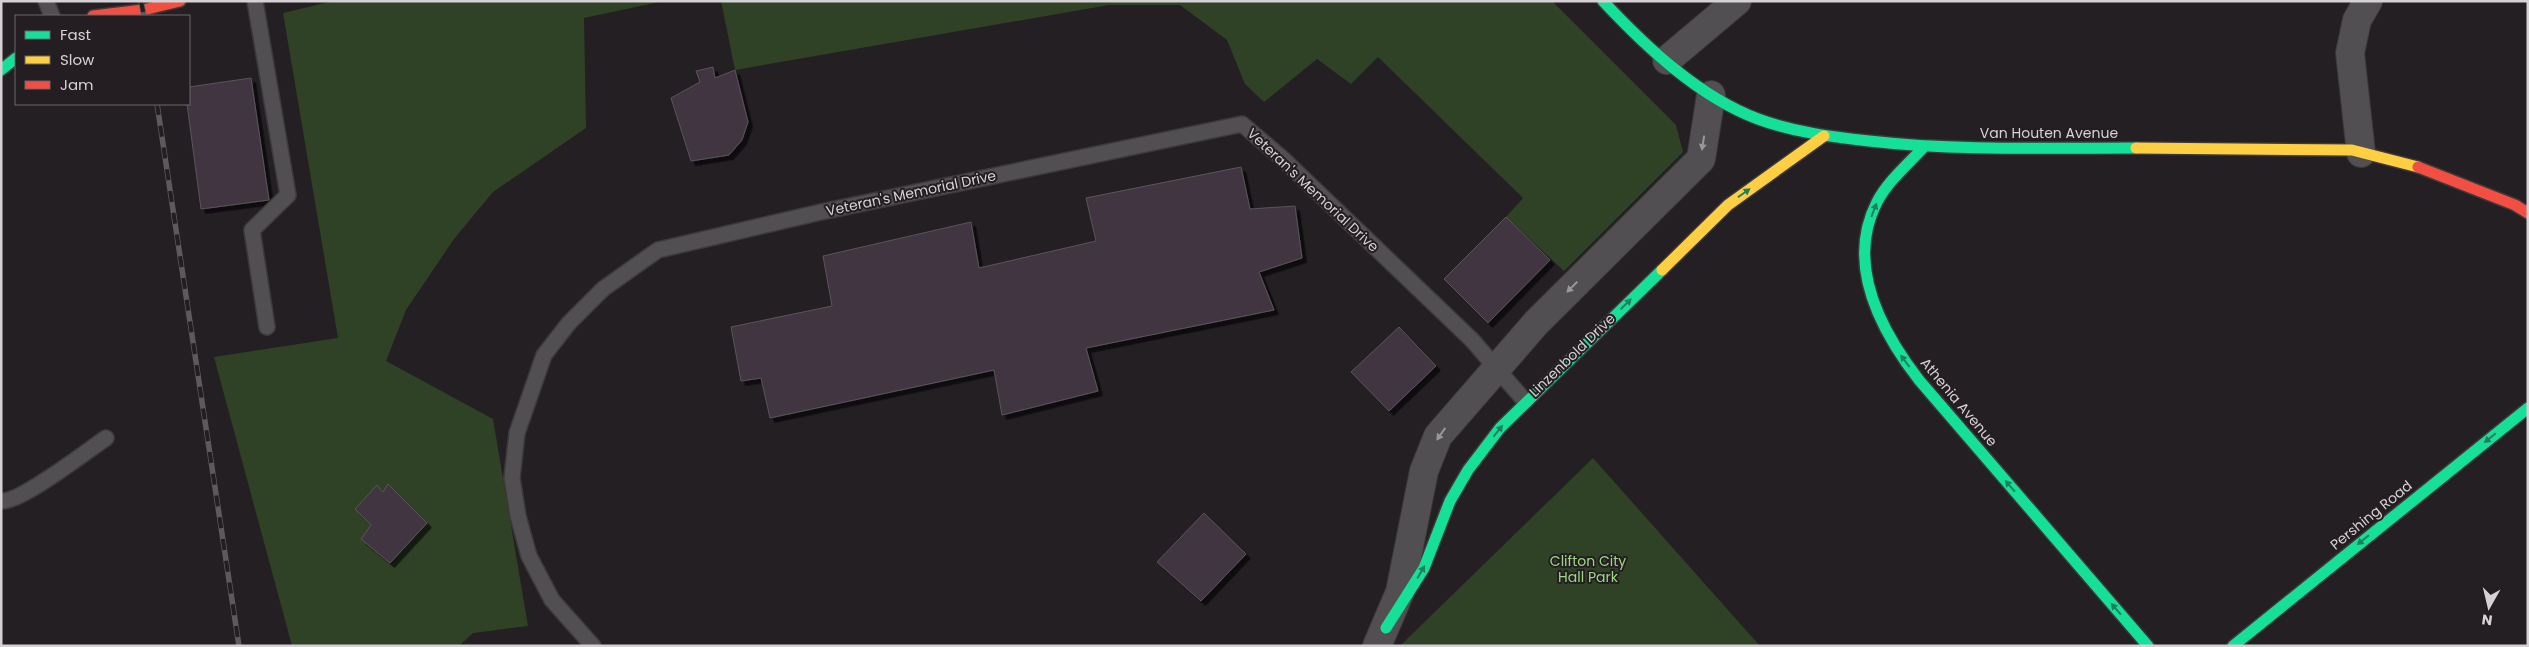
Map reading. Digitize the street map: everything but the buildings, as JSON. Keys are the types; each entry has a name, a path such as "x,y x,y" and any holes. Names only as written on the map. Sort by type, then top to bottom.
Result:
{"street":[{"path":"100,15 143,10 180,1"},
{"name":"Van Houten Avenue","path":"1603,1 1639,38 1710,95 1758,119 1824,136 1924,147 2352,150 2410,164 2515,205 2528,213"},
{"path":"1667,60 1737,1"},
{"path":"2361,152 2350,53 2357,20 2368,1"},
{"path":"1,70 15,59"},
{"name":"Linzenbold Drive","path":"1382,637 1400,592 1424,471 1438,436 1536,323 1700,160 1710,95"},
{"name":"Linzenbold Drive","path":"1382,637 1424,568 1450,501 1468,470 1500,428 1525,401 1728,204 1824,136"},
{"name":"Athenia Avenue","path":"1924,147 1877,201 1870,219 1864,246 1876,310 1893,344 1919,380 2148,646"},
{"name":"Pershing Road","path":"2232,646 2528,408"}],"lane":[{"path":"46,1 52,15"},
{"path":"255,1 288,194 252,230 267,327"},
{"name":"Veteran's Memorial Drive","path":"593,646 552,600 529,556 518,516 512,478 517,434 544,355 569,323 603,289 658,250 821,212 1242,124 1283,159 1472,340 1525,401"},
{"path":"1,501 7,502 36,486 106,438"}],"green space":[{"path":"333,1 664,1 584,18 586,128 493,192 454,239 406,310 386,361 493,419 528,626 473,633 459,646 292,646 214,357 338,338 283,13"},
{"path":"721,1 1552,1 1676,125 1683,152 1564,271 1506,217 1523,198 1378,57 1351,84 1317,59 1264,102 1245,84 1227,40 1180,5 1109,5 735,70"},
{"name":"Clifton City Hall Park","path":"1593,458 1760,646 1400,646 1407,639"}],"railway":[{"path":"141,1 144,15"},
{"path":"157,105 239,646"}],"traffic: fast":[{"path":"1603,1 1655,52 1694,84 1736,109 1758,119 1785,127 1841,138 1935,146 2136,148"},
{"path":"1,70 15,59"},
{"path":"1924,147 1887,187 1877,202 1868,225 1865,249 1866,273 1872,296 1881,318 1892,340 1919,380 2148,646"},
{"path":"1386,628 1424,568 1450,501 1468,470 1500,428 1662,270"},
{"path":"2233,646 2528,408"}],"traffic: slow":[{"path":"1662,270 1728,205 1824,136"},
{"path":"2136,148 2352,150 2418,167"}],"traffic: jam":[{"path":"101,15 143,10 180,1"},
{"path":"2418,167 2515,205 2528,213"}]}
